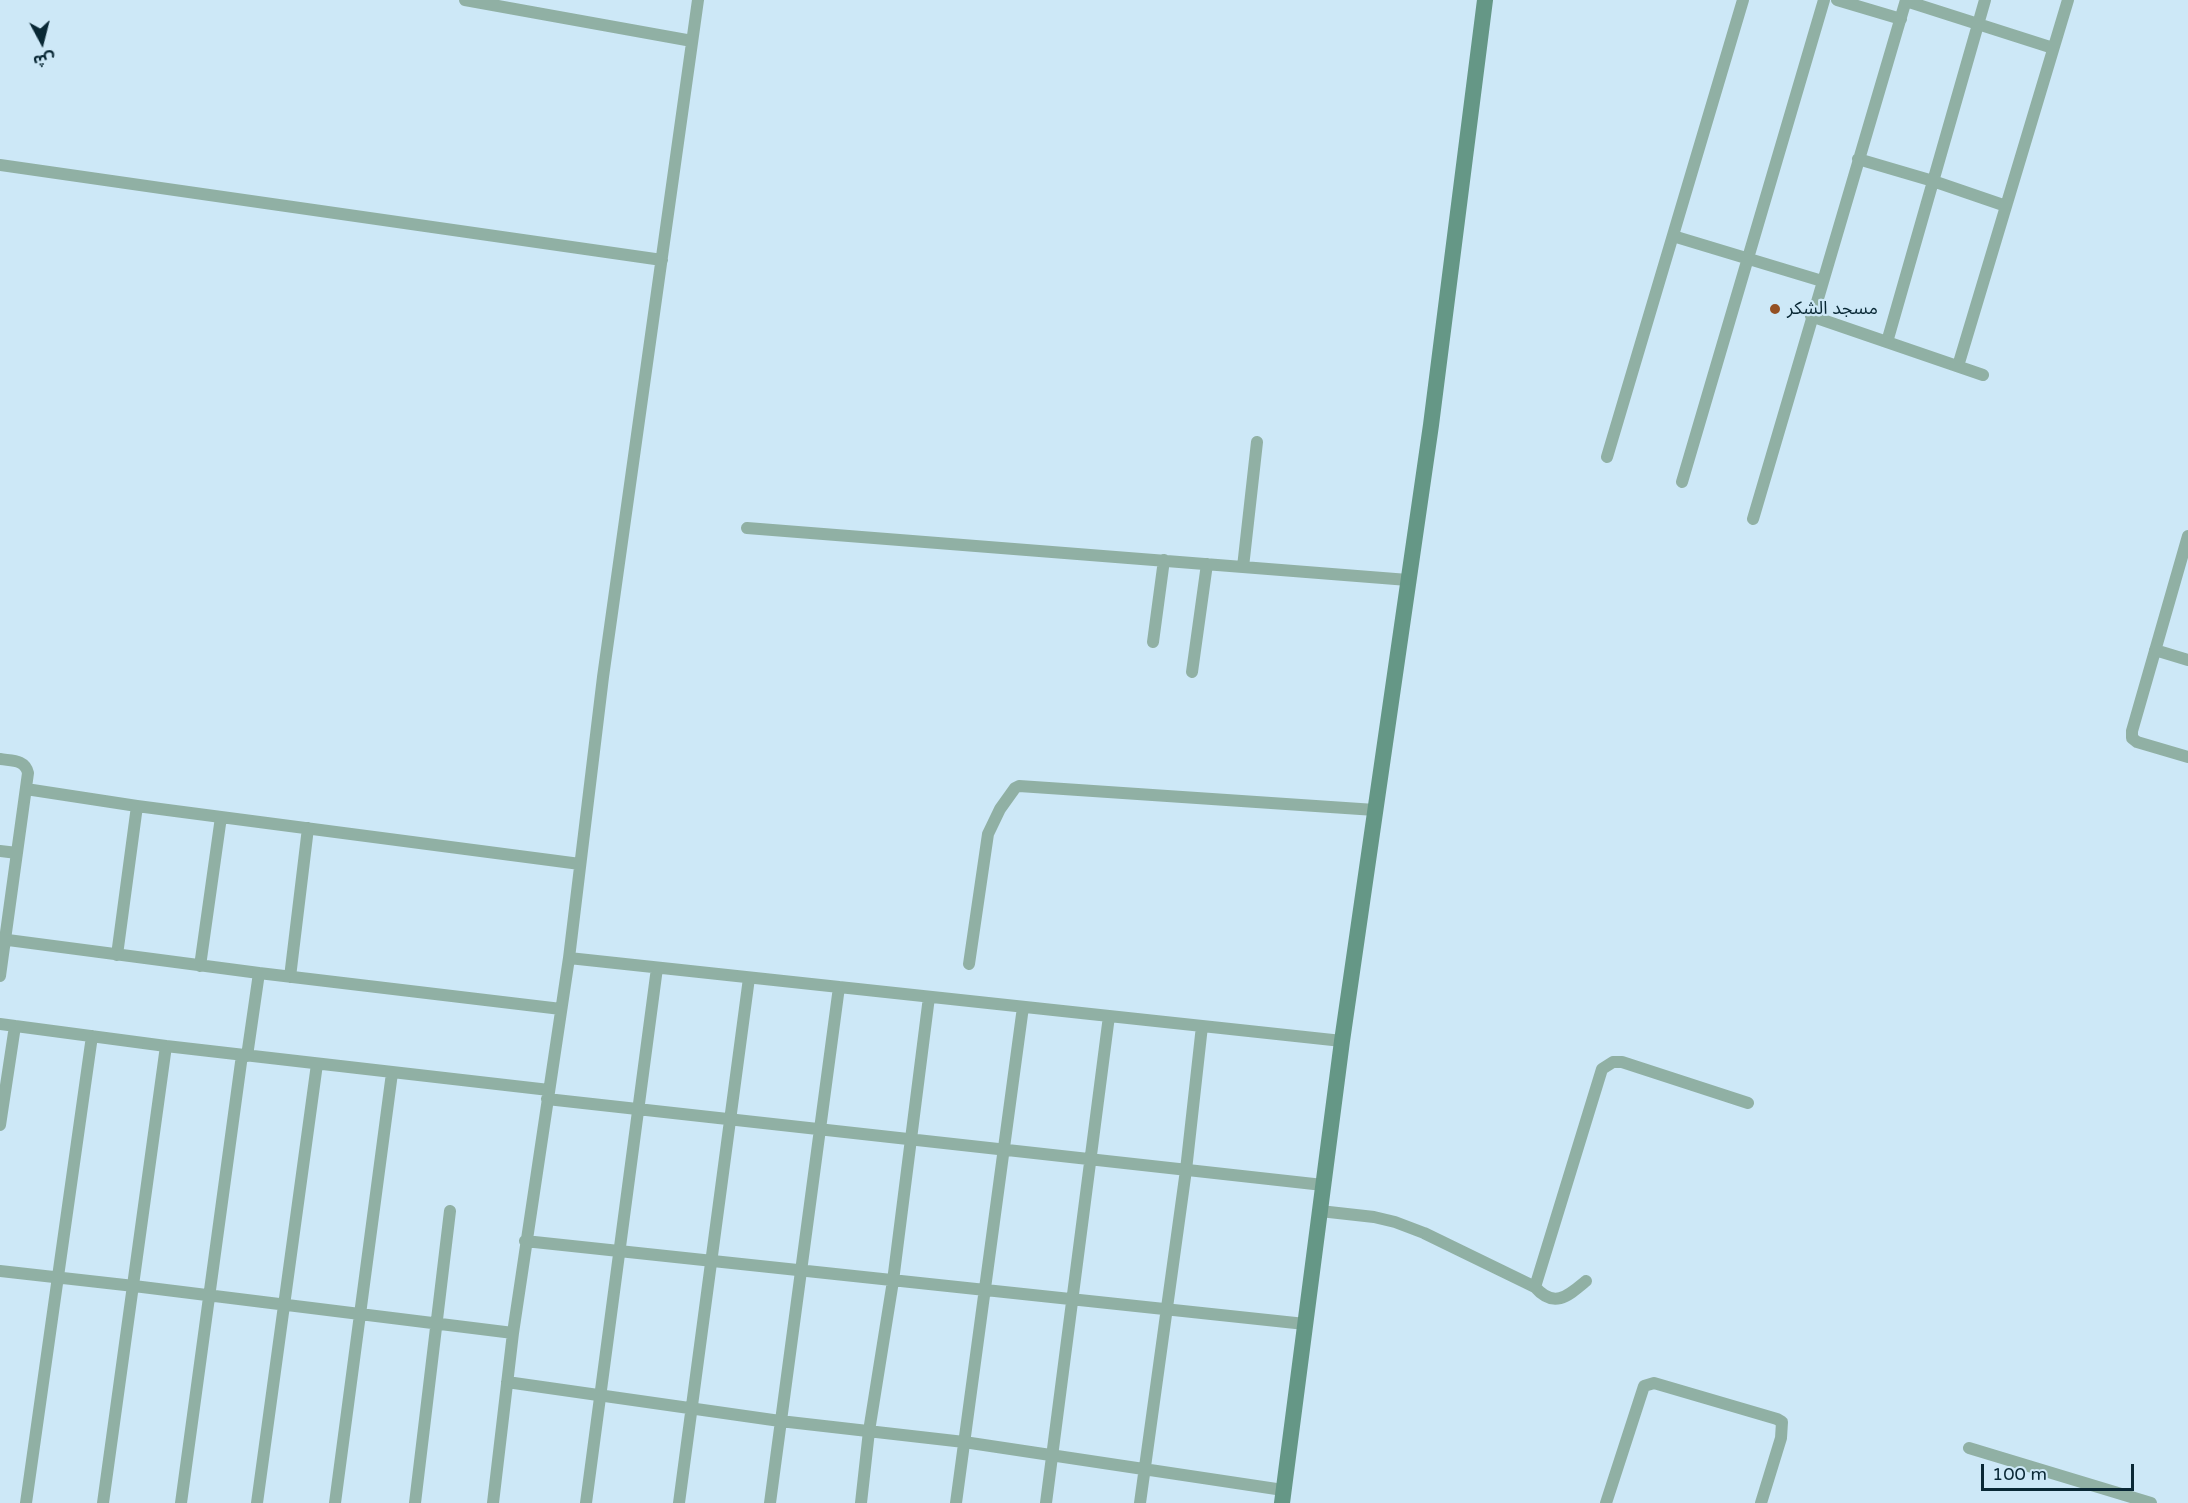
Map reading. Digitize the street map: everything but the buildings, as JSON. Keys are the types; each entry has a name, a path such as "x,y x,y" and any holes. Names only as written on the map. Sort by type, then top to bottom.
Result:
{"street":[{"path":"465,0 692,41"},
{"path":"493,1503 525,1241 569,958 605,666 698,0"},
{"path":"507,1382 780,1421 964,1442 1144,1468 1282,1496 1342,1041 1431,425 1485,0"},
{"path":"1607,457 1743,0"},
{"path":"1682,482 1824,0"},
{"path":"1837,0 1901,19"},
{"path":"1887,342 1985,0"},
{"path":"1958,366 2068,0"},
{"path":"1753,519 1811,316 1906,1 2053,48"},
{"path":"1858,159 2006,206"},
{"path":"0,165 662,260"},
{"path":"1673,236 1822,281"},
{"path":"1811,316 1983,375"},
{"path":"1243,567 1257,442"},
{"path":"747,528 1408,580"},
{"path":"2188,536 2185,558 2132,731 2132,738 2137,742 2188,758"},
{"path":"1153,642 1164,560"},
{"path":"1192,672 1207,564"},
{"path":"2155,650 2188,660"},
{"path":"0,759 24,764 28,773 2,939 0,976"},
{"path":"969,964 988,834 1000,809 1015,788 1019,786 1376,810"},
{"path":"26,789 137,806 580,864"},
{"path":"117,955 137,806"},
{"path":"200,966 221,817"},
{"path":"290,977 308,828"},
{"path":"0,851 17,853"},
{"path":"2,939 200,966 561,1009"},
{"path":"569,958 1342,1041"},
{"path":"586,1503 657,968"},
{"path":"181,1503 209,1296 259,973"},
{"path":"679,1503 749,978"},
{"path":"770,1503 840,987"},
{"path":"861,1503 929,997"},
{"path":"956,1503 1023,1007"},
{"path":"1046,1503 1109,1016"},
{"path":"0,1024 392,1072 638,1110 1323,1185"},
{"path":"0,1125 15,1026"},
{"path":"1140,1503 1186,1170 1202,1026"},
{"path":"26,1503 92,1036"},
{"path":"103,1503 166,1046"},
{"path":"1535,1287 1602,1069 1607,1064 1622,1062 1748,1103"},
{"path":"257,1503 317,1064"},
{"path":"335,1503 392,1072"},
{"path":"415,1503 450,1211"},
{"path":"1320,1211 1374,1217 1404,1226 1453,1246 1535,1287 1543,1297 1556,1299 1569,1295 1586,1281"},
{"path":"525,1241 1305,1324"},
{"path":"0,1271 513,1333"},
{"path":"1606,1503 1644,1386 1654,1383 1782,1422 1781,1438 1761,1503"},
{"path":"1969,1448 2151,1503"}],"place":[{"name":"مسجد الشكر","path":"1775,309"}]}
